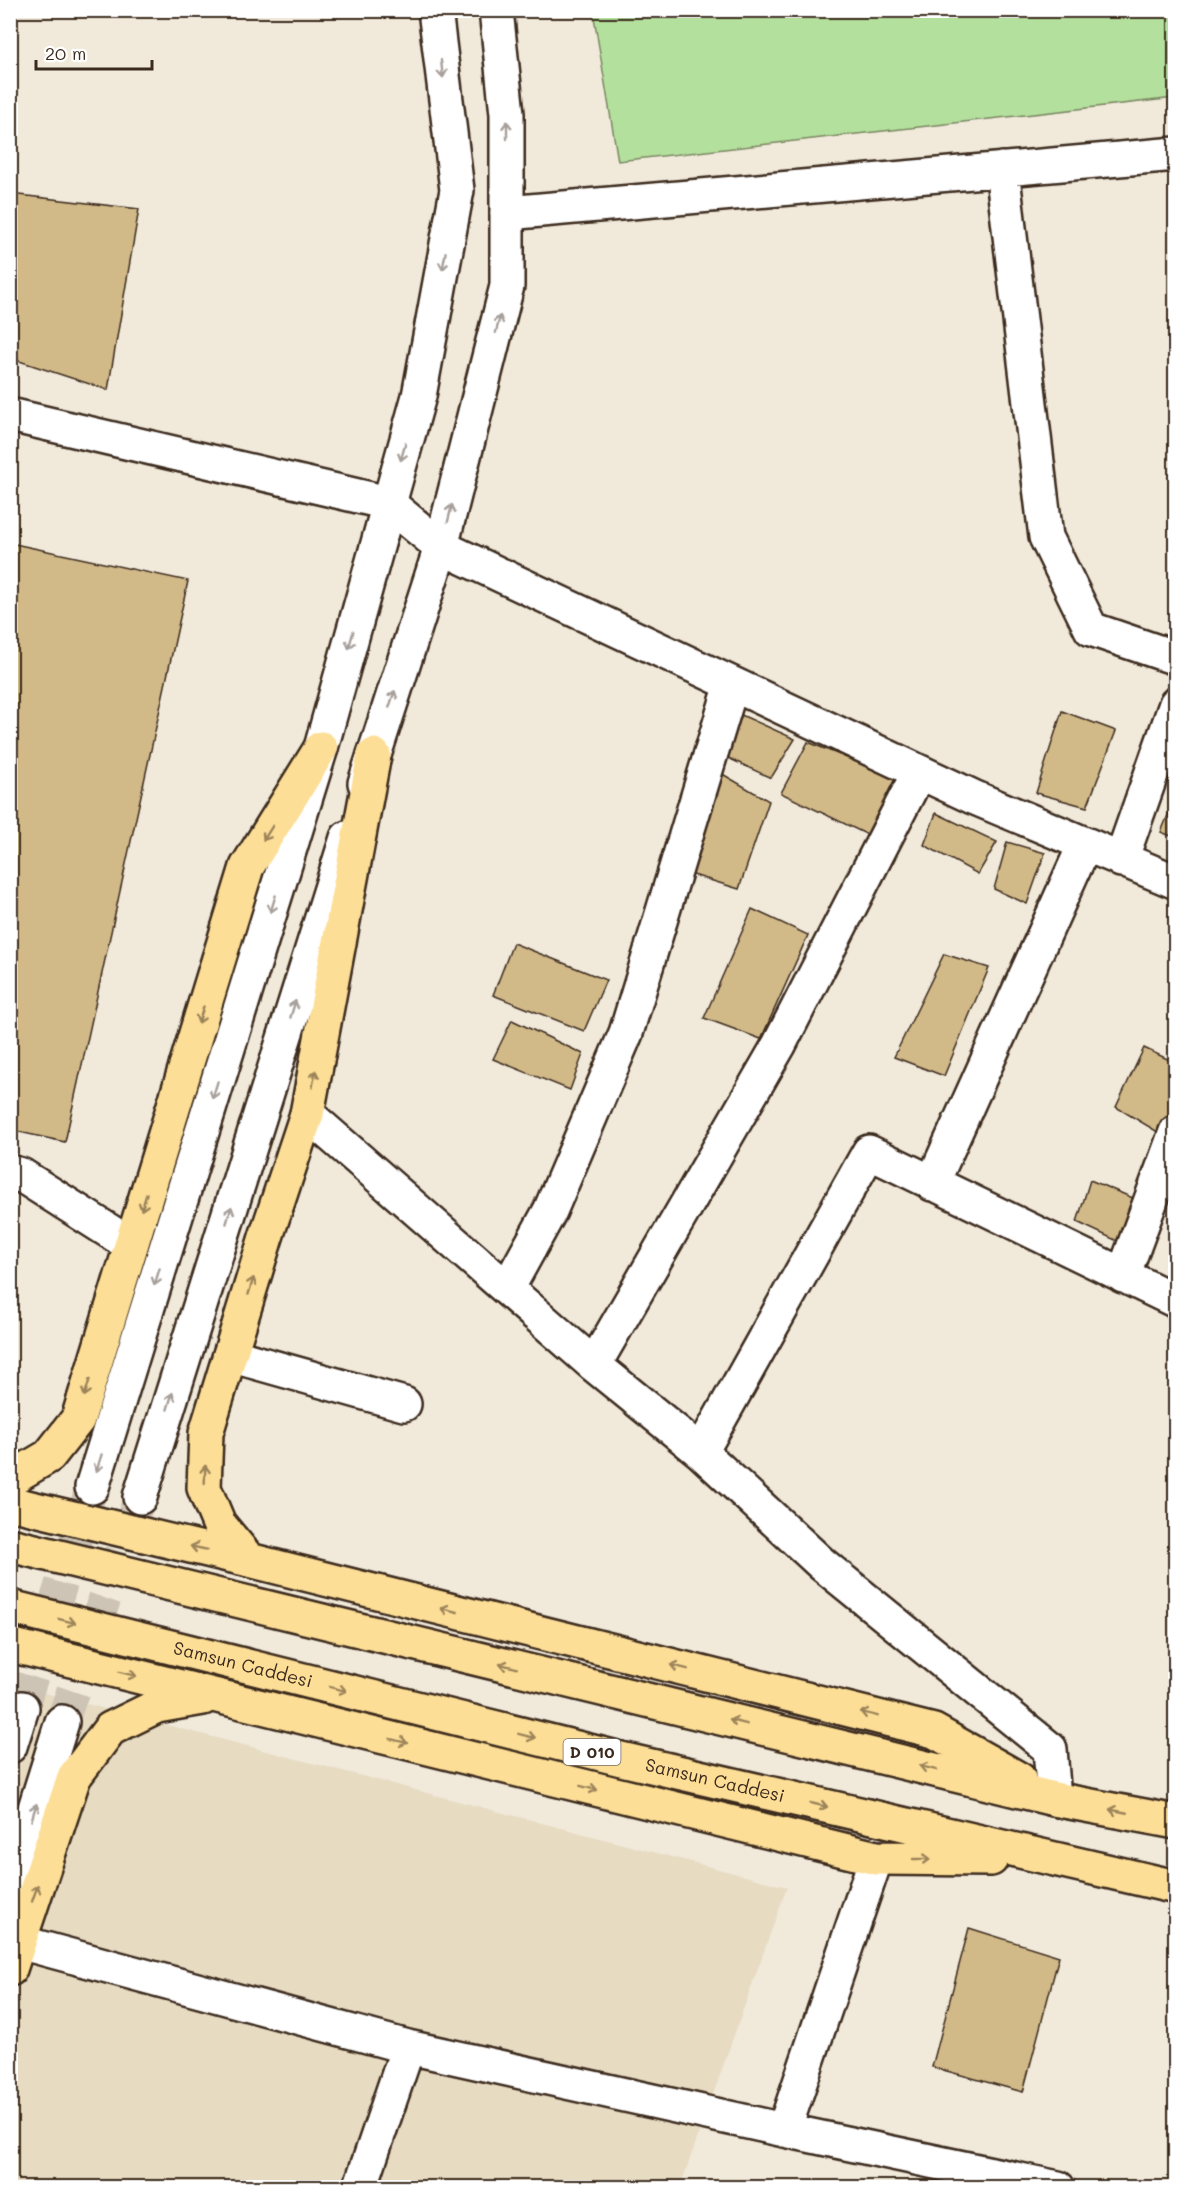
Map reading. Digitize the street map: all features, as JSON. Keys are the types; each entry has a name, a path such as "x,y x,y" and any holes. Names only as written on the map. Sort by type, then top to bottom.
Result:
{"highway":[{"path":"10,1479 49,1456 78,1419 247,867 321,748"},
{"path":"249,1560 219,1524 204,1488 206,1433 307,1114 374,754"},
{"path":"10,1503 249,1560 934,1731 1054,1799"},
{"path":"10,1545 1054,1799 1176,1822"},
{"name":"Samsun Caddesi","path":"10,1607 621,1759 1176,1887"},
{"path":"10,1645 876,1858 1053,1859"},
{"path":"14,1955 74,1778 110,1729 157,1706 217,1696"}],"street":[{"path":"92,1487 321,748 419,396 457,190 435,10"},
{"path":"140,1497 441,547 507,286 507,114 496,10"},
{"path":"507,213 1176,154"},
{"path":"1002,169 1046,537 1091,629 1176,658"},
{"path":"10,415 388,503 441,547 919,772 1176,882"},
{"path":"507,1289 550,1211 626,1033 732,684"},
{"path":"1121,860 1176,704"},
{"path":"594,1365 779,1045 919,772"},
{"path":"932,1184 1085,844"},
{"path":"307,1114 594,1365 701,1452 822,1564 1050,1749 1054,1799"},
{"path":"1123,1276 1176,1132"},
{"path":"701,1452 869,1152 1176,1301"},
{"path":"10,1172 21,1175 131,1245"},
{"path":"230,1355 404,1404"},
{"path":"10,1746 22,1708"},
{"path":"10,1888 62,1722"},
{"path":"783,2130 876,1858"},
{"path":"14,1955 1020,2183 1058,2187"},
{"path":"360,2187 408,2046"}],"shaded area":[{"path":"10,1684 787,1887 680,2187 11,2187"}],"green space":[{"path":"593,11 1175,11 1175,98 618,161"}],"building":[{"path":"10,194 139,209 108,390 10,358"},
{"path":"10,543 188,581 65,1142 10,1130"},
{"path":"1062,711 1116,731 1087,807 1036,793"},
{"path":"739,714 795,739 771,778 724,756"},
{"path":"808,742 898,779 874,838 781,793"},
{"path":"719,772 769,801 739,889 690,874"},
{"path":"1176,796 1176,838 1161,832"},
{"path":"936,813 997,842 978,874 924,845"},
{"path":"1007,842 1045,853 1027,904 994,889"},
{"path":"752,909 808,935 761,1039 704,1018"},
{"path":"513,943 606,980 584,1031 493,995"},
{"path":"944,954 989,968 944,1076 894,1057"},
{"path":"512,1020 583,1054 570,1090 493,1059"},
{"path":"1144,1048 1176,1063 1176,1105 1161,1134 1116,1107"},
{"path":"1090,1180 1140,1201 1130,1247 1077,1222"},
{"path":"969,1928 1059,1956 1023,2092 932,2067"}],"tunnel":[{"path":"22,1708 92,1487"},
{"path":"62,1722 140,1497"}]}
